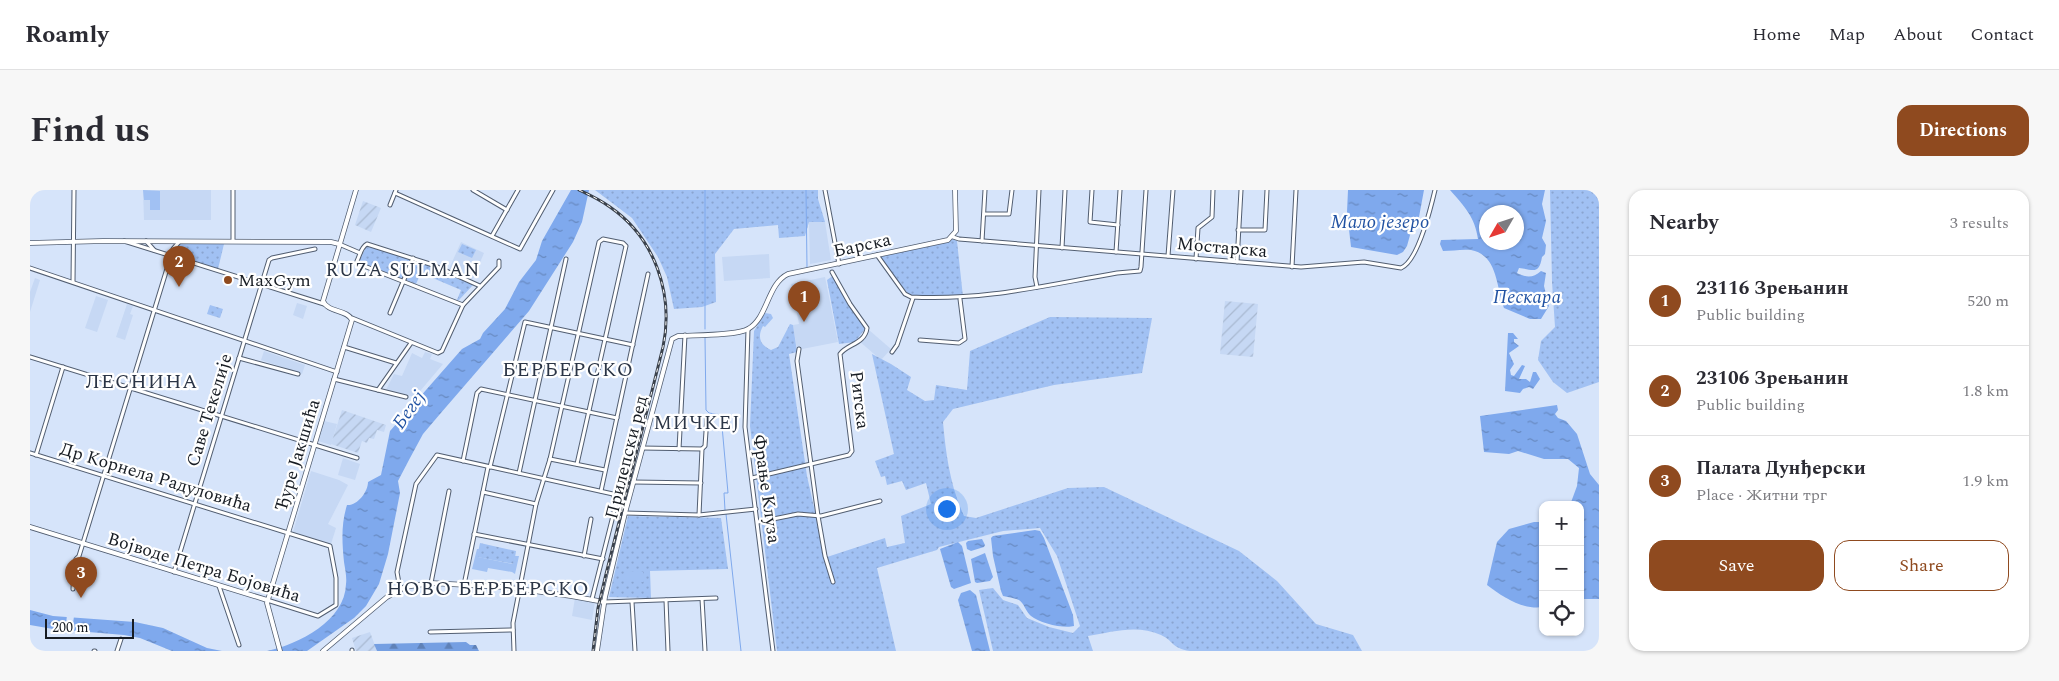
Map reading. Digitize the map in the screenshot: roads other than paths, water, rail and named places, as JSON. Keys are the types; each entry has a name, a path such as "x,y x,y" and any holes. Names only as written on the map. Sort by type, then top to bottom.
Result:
{"street":[{"path":"73,282 74,190"},
{"path":"234,190 234,241"},
{"path":"324,304 323,299 356,190"},
{"path":"473,190 508,210"},
{"path":"492,236 518,190"},
{"path":"390,205 395,192 520,249 553,190"},
{"path":"825,190 839,264"},
{"path":"952,237 956,228 955,190"},
{"path":"982,241 985,190"},
{"path":"984,214 1009,214 1012,190"},
{"path":"1037,287 1036,246 1039,190"},
{"path":"1062,248 1065,190"},
{"path":"1092,190 1090,222 1118,225"},
{"path":"1116,252 1120,190"},
{"path":"877,255 905,294 913,298 960,298 1015,293 1037,287 1117,273 1138,272 1141,267 1146,190"},
{"path":"1168,256 1173,190"},
{"path":"1196,259 1198,228 1212,217 1214,190"},
{"path":"1237,262 1241,190"},
{"path":"1238,230 1265,230 1267,190"},
{"path":"1292,267 1296,190"},
{"name":"Мостарска","path":"952,237 1036,246 1292,267 1322,267 1358,262 1386,264 1398,268 1407,265 1420,242 1435,190"},
{"name":"Барска","path":"748,329 756,322 778,282 788,274 939,243 952,237"},
{"path":"514,651 513,630 536,504 550,459 599,242 603,239 624,243 626,246 577,464"},
{"path":"124,241 324,304 352,318 438,353 442,351 463,305 499,267 499,261"},
{"path":"30,243 124,241 332,242 360,253"},
{"path":"146,241 157,252"},
{"path":"73,589 77,559 171,256 174,247 179,242"},
{"path":"463,305 359,264 358,261 363,247 367,244 413,258 480,286"},
{"name":"Саве Текелије","path":"174,572 270,260 315,249"},
{"path":"390,313 413,258"},
{"path":"520,473 566,259"},
{"path":"30,268 336,372"},
{"name":"Ритска","path":"752,478 848,455 852,451 840,354 844,349 857,343 867,330 832,272"},
{"path":"601,491 648,274"},
{"path":"892,352 897,345 913,298"},
{"path":"920,340 962,342 965,339 960,298"},
{"name":"Ђуре Јакшића","path":"267,600 352,318"},
{"path":"464,585 483,492 524,323 528,322 632,345"},
{"path":"679,448 685,336 738,332 748,329"},
{"name":"Фрање Клуза","path":"748,329 745,427 774,651"},
{"name":"Прилепски ред","path":"597,651 605,597 670,342 674,337 685,336"},
{"path":"378,390 411,343"},
{"path":"344,346 396,363"},
{"path":"799,349 797,361 810,465 825,556 833,582"},
{"path":"30,357 130,390 357,458"},
{"path":"239,358 298,374"},
{"path":"36,455 63,368"},
{"path":"334,379 406,397"},
{"path":"462,461 477,393 482,389 617,418"},
{"path":"698,515 702,449 705,446 707,417"},
{"path":"642,448 702,449"},
{"name":"Др Корнела Радуловића","path":"30,453 330,546 336,578 336,605 318,616"},
{"path":"400,589 397,572 416,484 437,455 613,494 616,501 592,600"},
{"path":"550,459 605,470"},
{"path":"633,482 701,482"},
{"path":"431,583 448,491"},
{"path":"483,492 536,504"},
{"path":"758,522 798,514 818,516 880,501"},
{"path":"626,513 698,515 756,509"},
{"path":"584,556 591,519"},
{"name":"Војводе Петра Бојовића","path":"30,528 318,616"},
{"path":"474,534 603,559"},
{"path":"323,651 387,597 400,589 431,583 520,590 604,602 716,598"},
{"path":"219,586 239,645"},
{"path":"702,599 705,651"},
{"path":"267,600 266,607 280,651"},
{"path":"666,600 668,651"},
{"path":"632,602 635,651"},
{"path":"430,632 513,630"},
{"path":"117,651 121,639"}],"water":[{"path":"571,190 589,190 582,222 573,242 529,311 423,434 398,481 400,493 388,554 379,584 366,606 354,618 307,651 267,651 293,643 318,629 338,609 344,597 346,581 342,533 347,505 358,501 366,490 368,482 381,475 390,431 462,349 480,339 483,333 505,309 519,282 536,260 542,241"},
{"name":"Мало језеро","path":"1348,190 1424,190 1419,217 1412,228 1407,246 1403,252 1397,255 1351,247 1347,212"},
{"name":"Пескара","path":"1450,190 1545,190 1542,204 1546,221 1542,238 1546,245 1545,254 1537,269 1519,268 1517,273 1530,276 1541,271 1546,273 1544,286 1549,306 1541,319 1530,319 1504,308 1495,273 1486,258 1480,253 1471,250 1443,251 1440,244 1441,240 1478,239 1472,218"},
{"path":"1508,333 1513,333 1518,339 1514,339 1514,342 1519,346 1509,353 1514,364 1510,370 1511,375 1514,376 1522,365 1525,366 1519,379 1526,379 1530,382 1533,372 1536,372 1540,379 1533,389 1529,387 1523,389 1520,393 1505,391"},
{"path":"1557,405 1558,410 1555,414 1558,418 1566,421 1577,434 1590,474 1599,485 1599,599 1584,599 1584,501 1571,501 1577,486 1579,468 1568,459 1544,459 1518,451 1509,454 1484,452 1480,416"},
{"path":"1539,522 1539,607 1520,605 1487,585 1497,542 1509,529"},
{"path":"1035,530 1040,531 1044,538 1073,615 1074,626 1058,626 1035,619 1019,600 1003,596 993,556 991,538 993,536"},
{"path":"982,539 984,547 971,551 967,549 966,543 968,541"},
{"path":"958,542 962,546 971,583 954,589 951,587 940,549"},
{"path":"985,553 993,577 990,581 977,583 975,582 971,559"},
{"path":"970,590 976,595 990,651 972,651 958,600 961,593"},
{"path":"30,610 53,616 135,622 163,628 207,648 222,651 172,651 140,638 124,635 53,629 30,625"}],"waterway":[{"path":"705,190 705,329"},
{"path":"806,190 807,267"},
{"path":"705,337 706,410 709,413 721,415 728,493 724,493 725,510"},
{"path":"726,514 741,651"}],"railway":[{"path":"579,190 610,207 639,234 658,269 666,307 663,347 598,608 593,651"}],"place":[{"name":"MaxGym","path":"228,280"},
{"name":"23106 Зрењанин","path":"179,287"},
{"name":"23116 Зрењанин","path":"804,322"},
{"name":"Палата Дунђерски","path":"81,598"}],"district":[{"name":"RUZA SULMAN","path":"403,269"},
{"name":"БЕРБЕРСКО","path":"568,369"},
{"name":"ЛЕСНИНА","path":"142,381"},
{"name":"МИЧКЕЈ","path":"697,422"},
{"name":"НОВО БЕРБЕРСКО","path":"488,588"}],"water label":[{"name":"Бегеј","path":"408,409"}]}
